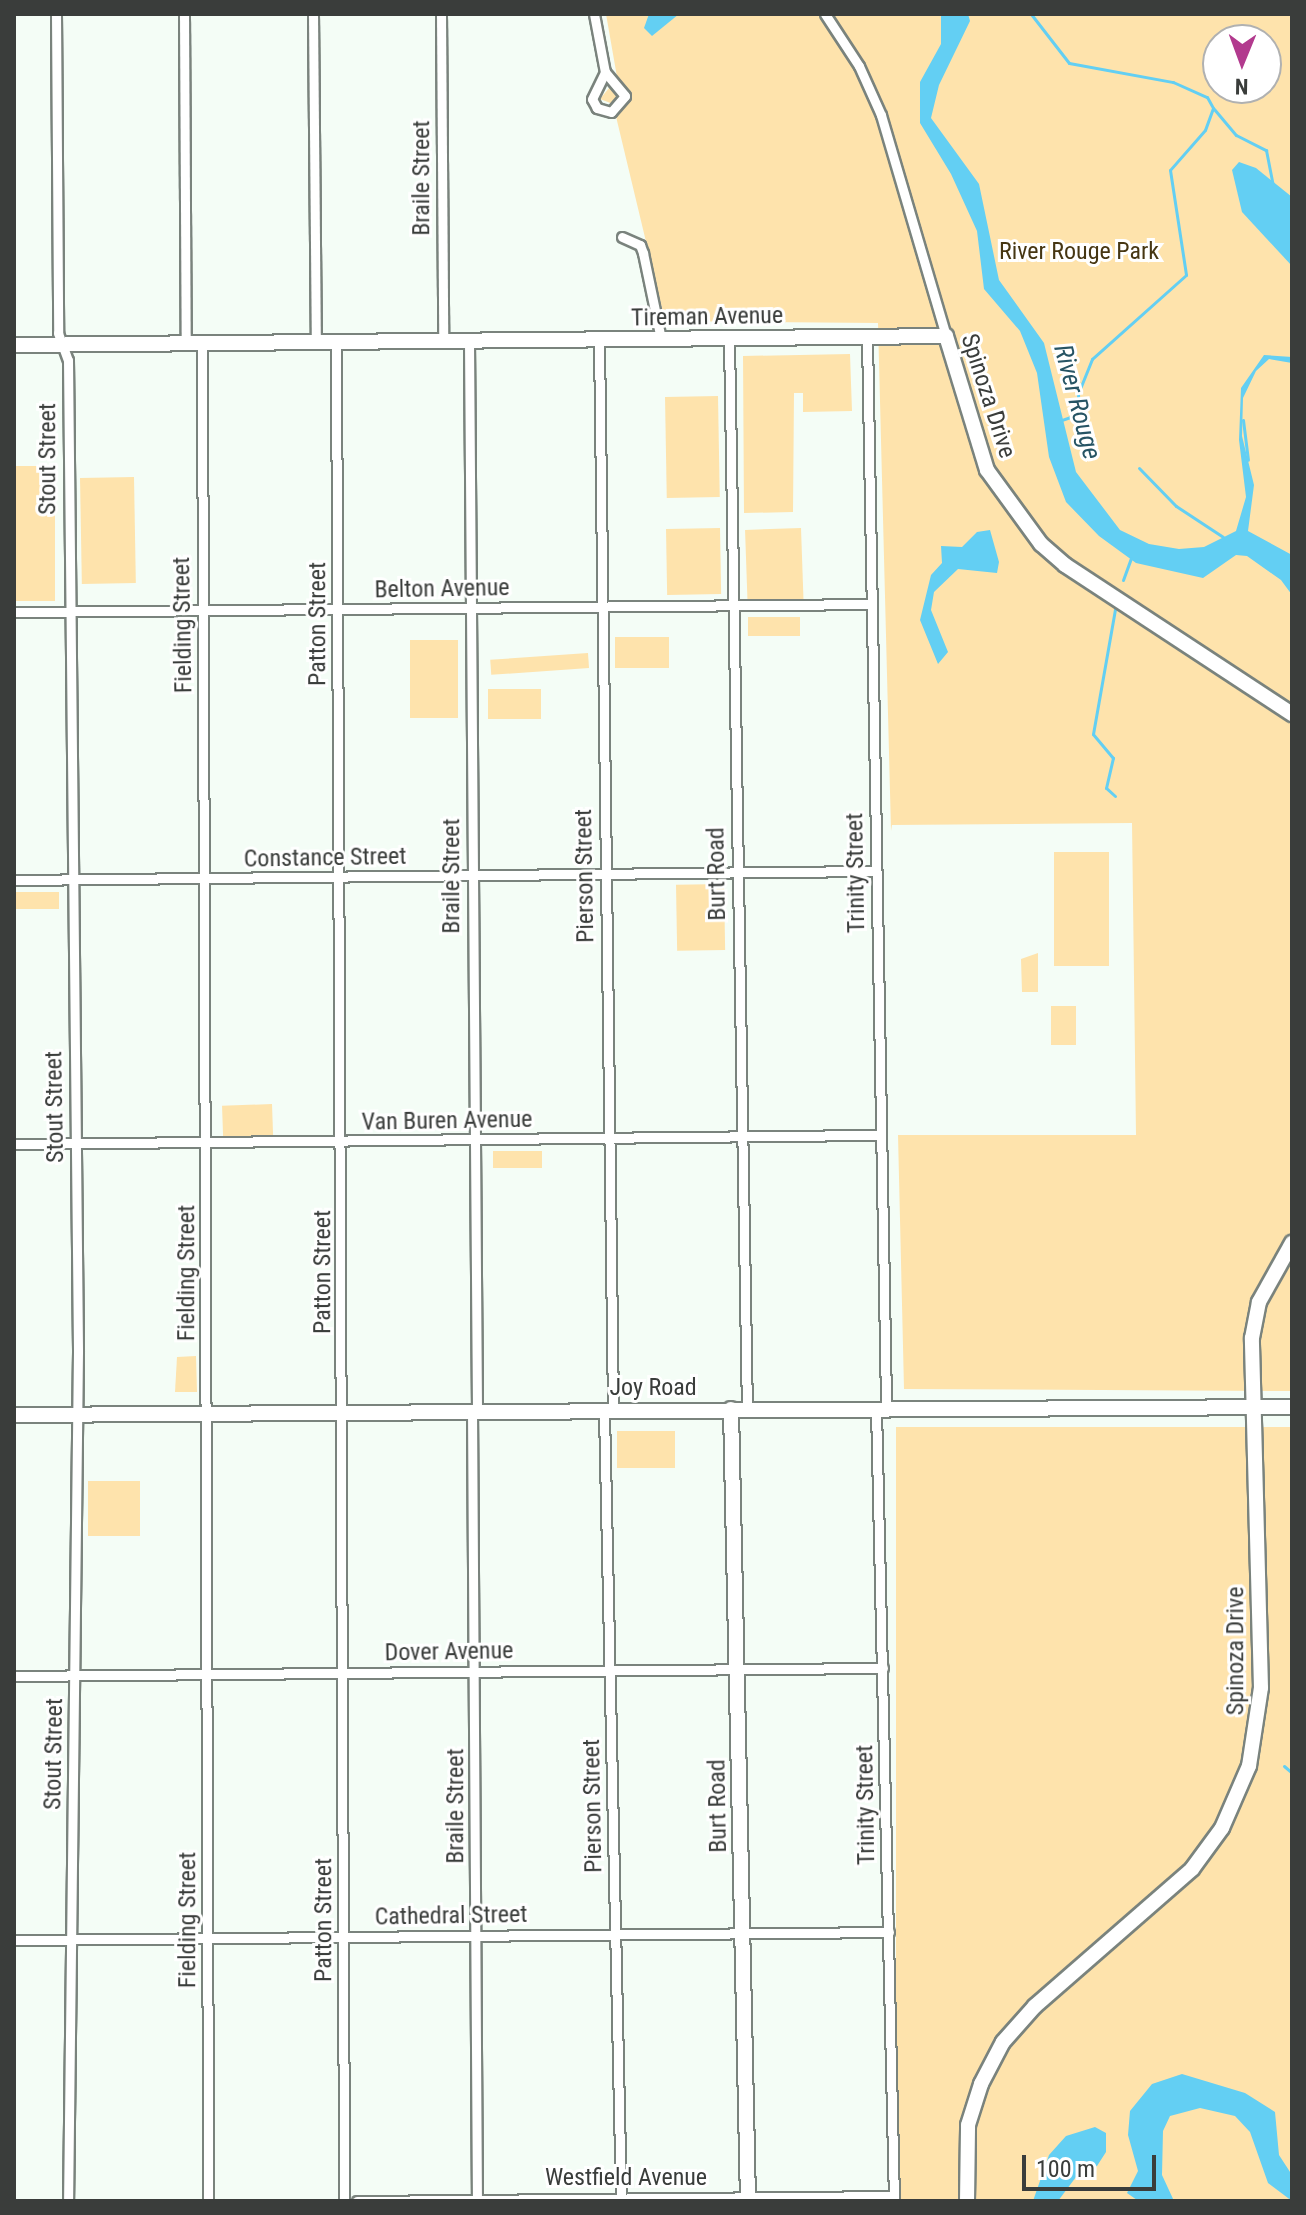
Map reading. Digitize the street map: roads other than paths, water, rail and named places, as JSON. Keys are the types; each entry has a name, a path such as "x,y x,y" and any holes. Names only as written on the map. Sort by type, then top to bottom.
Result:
{"street":[{"name":"Stout Street","path":"56,14 62,345 68,360 78,1415 68,2201"},
{"path":"184,14 186,344"},
{"path":"313,14 316,343"},
{"name":"Braile Street","path":"441,14 443,341"},
{"path":"594,14 605,72"},
{"name":"Spinoza Drive","path":"825,14 859,66 881,115 987,470 1041,544 1078,574 1292,714"},
{"path":"622,237 640,245 661,339"},
{"name":"Trinity Street","path":"867,336 880,1135 883,1668 894,2198"},
{"name":"Tireman Avenue","path":"443,341 946,336"},
{"name":"Burt Road","path":"729,339 747,1409"},
{"name":"Pierson Street","path":"599,340 609,1139 611,1670 621,2200"},
{"path":"14,345 443,341"},
{"name":"Patton Street","path":"336,342 344,1412 344,2201"},
{"name":"Braile Street","path":"469,342 476,1141 477,2200"},
{"name":"Fielding Street","path":"202,344 208,1413 208,2201"},
{"name":"Belton Avenue","path":"14,612 871,604"},
{"name":"Constance Street","path":"14,880 876,871"},
{"name":"Van Buren Avenue","path":"14,1144 880,1135"},
{"name":"Spinoza Drive","path":"967,2201 968,2125 981,2084 1003,2042 1035,2006 1181,1882 1216,1837 1242,1787 1261,1701 1253,1407 1255,1316 1292,1243"},
{"name":"Joy Road","path":"14,1415 1292,1407"},
{"name":"Burt Road","path":"731,1409 748,2199"},
{"name":"Dover Avenue","path":"14,1676 883,1668"},
{"name":"Cathedral Street","path":"14,1940 889,1932"},
{"name":"Westfield Avenue","path":"357,2201 894,2198"}],"water":[{"path":"649,14 679,14 652,36 644,28"},
{"path":"941,14 968,14 970,21 939,85 931,118 979,184 999,280 1044,343 1076,472 1120,530 1149,544 1179,549 1204,547 1236,531 1246,497 1239,440 1241,388 1264,355 1292,357 1292,363 1269,359 1256,371 1243,398 1242,436 1254,485 1248,531 1292,555 1292,595 1281,580 1247,556 1236,555 1203,578 1136,563 1099,536 1066,502 1049,457 1037,373 1020,331 984,289 977,231 951,174 920,123 920,82 941,44"},
{"path":"1239,162 1256,168 1292,197 1292,266 1242,212 1232,170"},
{"path":"990,530 999,562 997,573 958,569 934,592 931,610 948,652 938,664 920,620 931,575 942,563 941,546 962,547 977,532"},
{"path":"1182,2074 1245,2093 1275,2112 1279,2155 1292,2175 1292,2201 1268,2183 1250,2132 1235,2116 1200,2108 1170,2116 1163,2131 1162,2175 1174,2201 1137,2200 1127,2193 1138,2171 1128,2135 1130,2111 1152,2084"},
{"path":"1095,2127 1106,2133 1106,2152 1097,2166 1076,2177 1058,2201 1033,2201 1049,2155 1066,2136"}],"waterway":[{"name":"River Rouge","path":"1031,14 1069,63 1173,82 1207,97 1213,108 1205,130 1170,170 1186,275 1092,359 1078,394 1079,414 1059,421"},
{"path":"1214,109 1236,135 1266,150 1273,185"},
{"path":"1243,420 1248,460"},
{"path":"1139,468 1176,506 1223,537"},
{"path":"1123,580 1131,558"},
{"path":"1115,796 1106,788 1113,758 1093,734 1116,603"},
{"path":"1284,1766 1292,1773"}],"park label":[{"name":"River Rouge Park","path":"1079,252"}]}
